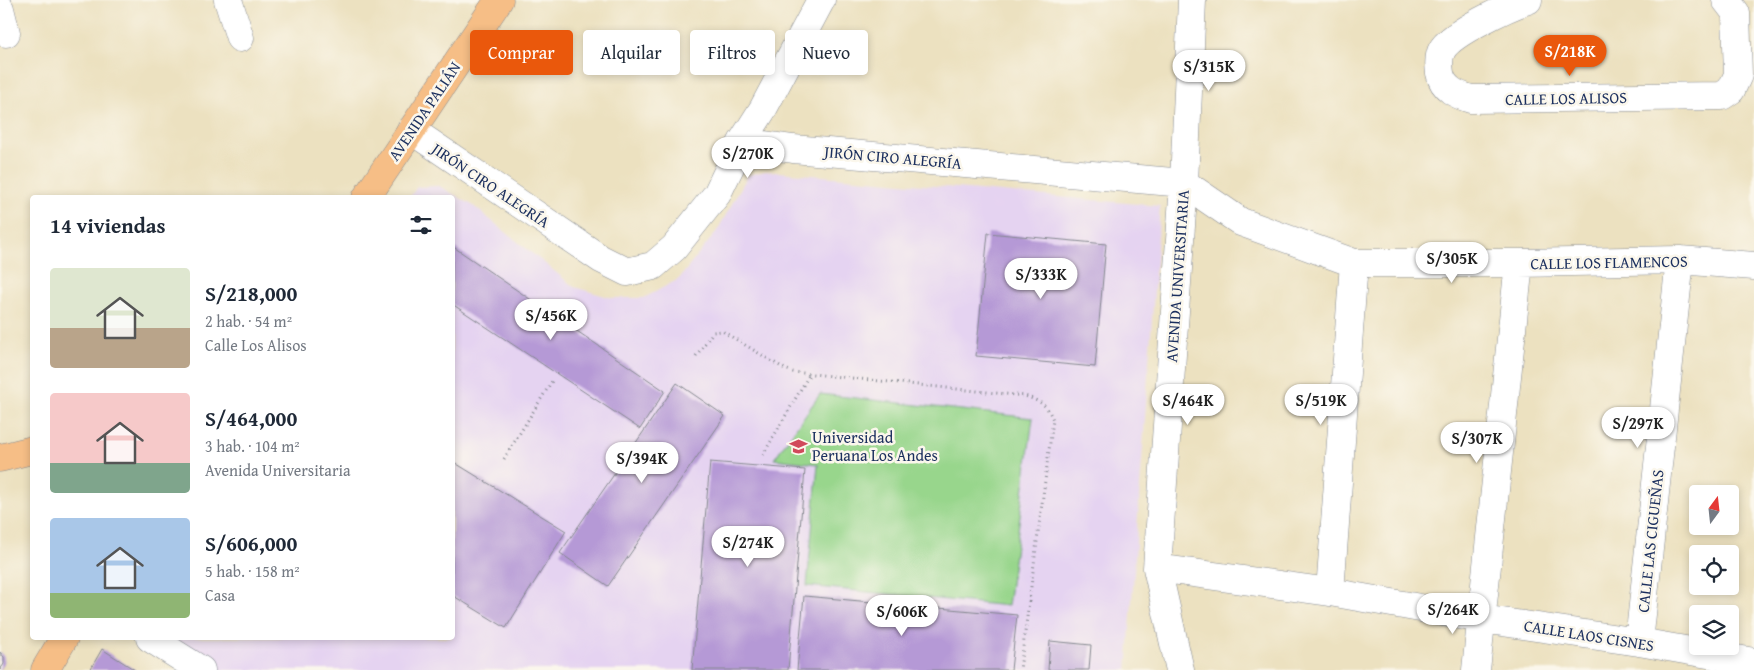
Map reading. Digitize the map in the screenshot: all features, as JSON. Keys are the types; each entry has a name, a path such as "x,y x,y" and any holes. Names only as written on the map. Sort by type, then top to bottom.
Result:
{"main road":[{"name":"AVENIDA PALIÁN","path":"368,195 499,0"},
{"path":"0,458 30,450"},
{"path":"45,670 63,640"}],"street":[{"path":"228,0 240,38"},
{"path":"742,142 763,109 821,0"},
{"name":"AVENIDA UNIVERSITARIA","path":"1180,670 1157,568 1184,183 1192,0"},
{"name":"CALLE LOS ALISOS","path":"1528,0 1516,4 1452,37 1442,50 1439,60 1441,76 1448,88 1458,96 1471,99 1722,96 1731,90 1738,75 1736,13 1726,0"},
{"name":"JIRÓN CIRO ALEGRÍA","path":"412,130 601,259 627,272 653,266 674,248 717,194 742,142 793,149 1184,183"},
{"name":"CALLE LOS FLAMENCOS","path":"1184,183 1241,222 1354,263 1519,263 1680,260 1754,266"},
{"name":"CALLE LAS CIGUEÑAS","path":"1639,642 1680,260"},
{"path":"1330,592 1354,263"},
{"path":"1476,670 1519,263"},
{"name":"CALLE LAOS CISNES","path":"1157,568 1330,592 1482,619 1639,642 1754,662"},
{"path":"153,640 201,670"}],"path":[{"path":"696,356 712,332 722,331 785,369 809,375 1026,396 1039,401 1049,408 1053,420 1020,670"},
{"path":"763,455 809,375"},
{"path":"504,459 552,381"}],"shaded area":[{"name":"Universidad Peruana Los Andes","path":"766,171 1160,206 1127,670 214,670 168,640 455,640 455,195 472,205 574,287 612,298 644,298 679,279 717,231 748,175"},
{"name":"Universidad Peruana Los Andes","path":"439,186 455,195 411,195 417,187"}],"green space":[{"path":"820,394 1033,418 1008,606 807,586 818,464 774,459"}],"building":[{"path":"988,233 1106,244 1095,367 976,356"},
{"path":"455,248 665,391 640,429 455,306"},
{"path":"677,383 725,416 608,586 560,553"},
{"path":"710,462 805,470 788,670 692,670"},
{"path":"455,463 566,531 506,628 455,597"},
{"path":"804,596 1017,615 1011,670 797,670"},
{"path":"1050,641 1091,645 1089,670 1048,670"},
{"path":"102,649 135,670 90,670"},
{"path":"0,652 4,657 4,664 0,670"}],"place":[{"name":"Universidad Peruana Los Andes","path":"798,446"}]}
